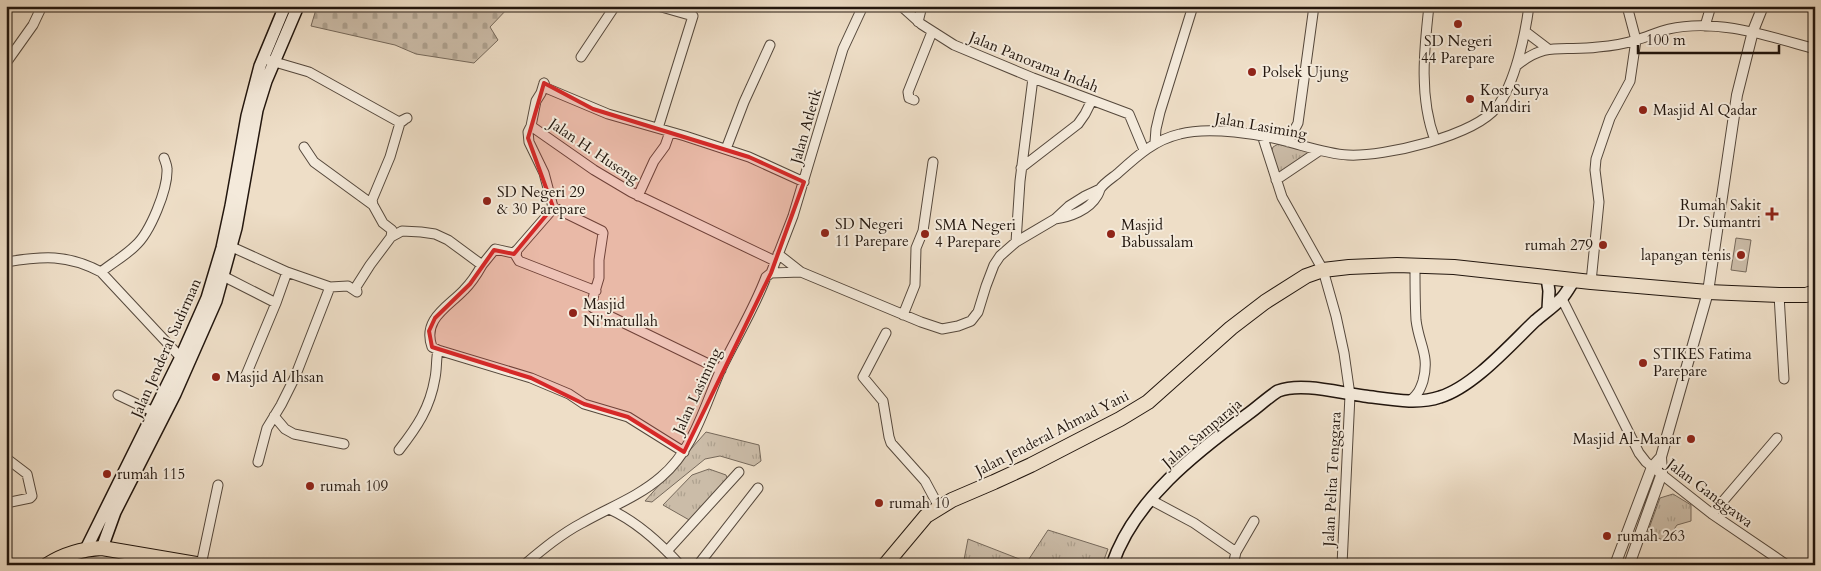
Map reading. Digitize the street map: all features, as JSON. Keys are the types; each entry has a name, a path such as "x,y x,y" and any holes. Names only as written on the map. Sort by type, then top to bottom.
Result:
{"highway":[{"name":"Jalan Jenderal Ahmad Yani","path":"885,565 926,516 952,500 1031,465 1148,402 1231,328 1258,307 1306,276 1323,270 1349,267 1415,266 1486,269 1546,278 1708,292 1779,295 1815,292"},
{"path":"47,565 66,555 86,548 102,548 202,565"}],"main road":[{"name":"Jalan Jenderal Sudirman","path":"210,303 232,206 247,116 268,60 284,6"},
{"name":"Jalan Jenderal Sudirman","path":"102,548 115,512 223,276 232,248 268,60 298,6"},
{"path":"1546,278 1549,291 1548,310"},
{"name":"Jalan Samparaja","path":"1112,565 1134,522 1177,470 1278,391 1286,388 1303,388 1411,400 1439,398 1478,374 1562,299 1574,280"},
{"name":"Jalan Jenderal Sudirman","path":"86,548 154,412 185,362"}],"street":[{"path":"6,63 33,25 42,6"},
{"path":"581,57 614,6"},
{"path":"658,6 693,16 658,128"},
{"name":"Jalan Atletik","path":"771,272 804,182 843,49 863,6"},
{"name":"Jalan Panorama Indah","path":"900,6 918,22 954,45 1033,78 1129,114 1144,150"},
{"path":"918,22 922,6"},
{"path":"1155,142 1160,112 1193,6"},
{"path":"1288,142 1298,123 1314,6"},
{"path":"1429,6 1424,80 1434,140"},
{"name":"Jalan Lasiming","path":"801,272 942,329 958,326 971,321 978,312 994,265 1000,256 1016,242 1055,219 1073,215 1085,208 1097,196 1100,189 1144,150 1155,142 1172,135 1203,130 1288,142 1319,151 1348,155 1370,154 1410,147 1434,140 1474,124 1496,107 1505,92 1526,32 1528,6"},
{"path":"1591,282 1599,202 1596,159 1610,118 1630,81 1636,40 1627,6"},
{"path":"1705,26 1712,6"},
{"path":"1629,565 1662,473 1661,457 1708,292 1737,95 1753,31 1763,6"},
{"path":"1515,67 1526,57 1547,48 1596,48 1636,40 1669,29 1705,26 1753,31 1815,49"},
{"path":"914,100 909,98 908,92 932,32"},
{"path":"1526,32 1547,48"},
{"path":"726,149 744,102 770,45"},
{"path":"268,60 309,72 399,122 407,118 400,123 390,157 372,200 373,205"},
{"path":"1016,242 1021,168 1033,78"},
{"path":"531,126 536,101 544,83 546,88 593,109 726,149 804,182"},
{"path":"1021,168 1078,124 1092,100"},
{"name":"Jalan H. Huseng","path":"553,207 544,173 529,142 528,132 531,126 594,170 638,196 777,258 801,272"},
{"path":"638,196 654,161 665,146 670,132"},
{"name":"Jalan Pelita Tenggara","path":"1263,138 1282,197 1323,270 1344,353 1350,394 1342,565"},
{"path":"304,147 314,162 373,205 383,222 392,230 391,237"},
{"path":"1276,180 1319,151"},
{"path":"101,272 134,248 150,225 159,206 165,183 167,168 164,158"},
{"path":"904,315 915,285 916,248 923,230 934,162"},
{"path":"684,452 628,417 584,404 569,394 531,378 432,347 429,331 433,322 446,306 464,291 495,249 510,253 517,250 551,212 553,207 602,231 596,291 592,308 721,370"},
{"path":"232,248 287,272 330,286 348,286 357,292 356,287 370,265 391,237 402,231 435,234 448,240 482,265"},
{"path":"517,250 516,256 519,261 596,291"},
{"path":"6,262 39,258 68,259 84,263 101,272 185,362"},
{"path":"1411,400 1419,393 1427,368 1425,352 1418,336 1416,321 1415,266"},
{"path":"246,375 287,272"},
{"path":"771,272 801,272"},
{"name":"Jalan Lasiming","path":"524,565 556,539 581,523 651,485 673,466 684,452 701,422 721,370 766,277 771,272"},
{"path":"223,276 276,303"},
{"path":"258,462 266,428 295,378 330,286"},
{"path":"1779,295 1784,379"},
{"name":"Jalan Ganggawa","path":"1562,299 1639,453 1646,462 1712,514 1787,565"},
{"path":"886,333 863,377 883,401 891,443 925,481 939,508"},
{"path":"399,450 418,426 430,400 435,379 438,350"},
{"path":"118,395 154,412"},
{"path":"274,416 285,429 294,434 344,444"},
{"path":"1712,514 1777,438"},
{"path":"1615,565 1652,467 1661,457"},
{"path":"6,458 27,474 32,496 6,503"},
{"path":"667,551 740,472"},
{"path":"202,565 218,485"},
{"path":"698,565 758,488"},
{"path":"1151,500 1194,523 1236,552"},
{"path":"609,509 628,518 667,551 680,565"},
{"path":"1233,565 1236,552 1254,520"}],"highlighted area":[{"path":"544,83 593,109 749,157 804,182 771,273 684,452 628,417 584,404 531,378 432,347 429,331 435,318 470,284 494,250 514,254 553,207 528,138"}],"green space":[{"path":"317,6 510,6 490,27 498,40 474,63 416,54 395,45 311,26"},
{"path":"1280,143 1311,152 1277,174 1271,153 1273,147"},
{"name":"lapangan tenis","path":"1736,238 1751,240 1746,272 1731,270"},
{"path":"706,432 759,445 761,461 754,466 720,456 705,459 652,502 645,501"},
{"path":"709,469 726,475 728,480 691,521 663,505 692,475"},
{"path":"1673,494 1691,505 1691,521 1677,525 1666,541 1647,534 1660,498"},
{"path":"1048,530 1108,549 1102,565 963,565 968,539 1027,562"}],"place":[{"name":"SD Negeri 44 Parepare","path":"1458,24"},
{"name":"Polsek Ujung","path":"1252,72"},
{"name":"Kost Surya Mandiri","path":"1470,99"},
{"name":"Masjid Al Qadar","path":"1643,110"},
{"name":"SD Negeri 29 & 30 Parepare","path":"487,201"},
{"name":"Rumah Sakit Dr. Sumantri","path":"1772,214"},
{"name":"SD Negeri 11 Parepare","path":"825,233"},
{"name":"SMA Negeri 4 Parepare","path":"925,234"},
{"name":"Masjid Babussalam","path":"1111,234"},
{"name":"rumah 279","path":"1603,245"},
{"name":"lapangan tenis","path":"1741,255"},
{"name":"Masjid Ni'matullah","path":"573,313"},
{"name":"STIKES Fatima Parepare","path":"1643,363"},
{"name":"Masjid Al Ihsan","path":"216,377"},
{"name":"Masjid Al-Manar","path":"1691,439"},
{"name":"rumah 115","path":"107,474"},
{"name":"rumah 109","path":"310,486"},
{"name":"rumah 10","path":"879,503"},
{"name":"rumah 263","path":"1607,536"}]}
